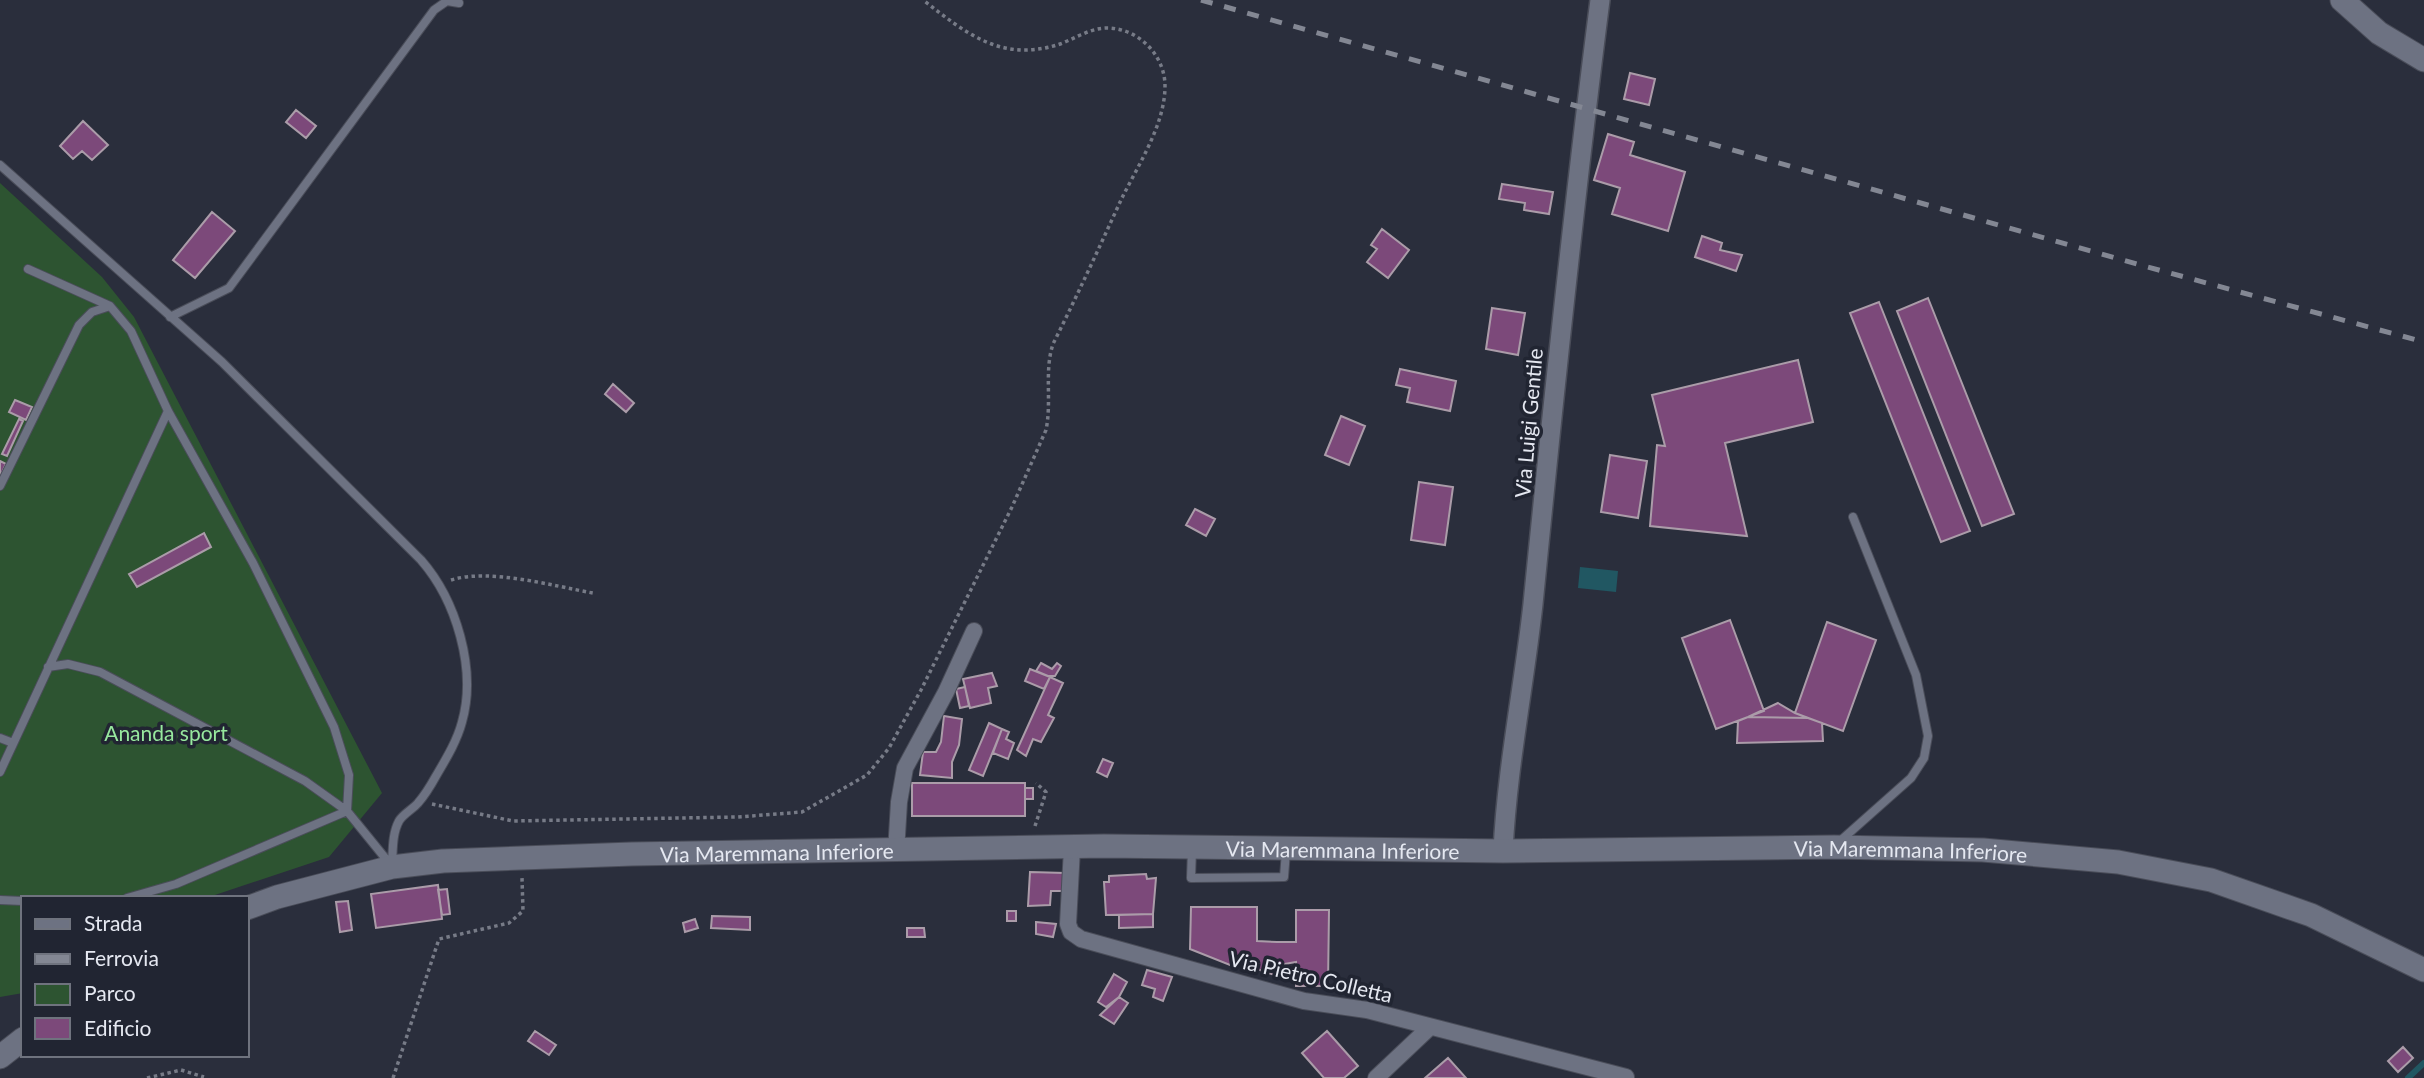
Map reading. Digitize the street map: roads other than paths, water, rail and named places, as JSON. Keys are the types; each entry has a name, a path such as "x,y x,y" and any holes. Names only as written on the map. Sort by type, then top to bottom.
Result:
{"main road":[{"path":"2342,0 2379,33 2424,60"},
{"name":"Via Maremmana Inferiore","path":"248,908 277,897 392,867 632,854 1029,848 1503,851 1834,847 2038,853 2162,869 2232,886 2286,905 2424,970"},
{"path":"0,1057 21,1041"}],"street":[{"name":"Via Luigi Gentile","path":"1503,851 1505,812 1525,677 1566,266 1600,0"},
{"path":"896,852 899,802 905,768 946,692 974,631"},
{"name":"Via Pietro Colletta","path":"1072,848 1068,924 1071,932 1081,939 1304,1001 1367,1010 1626,1077"},
{"path":"1376,1078 1430,1027"}],"lane":[{"path":"170,317 229,288 434,10 447,1 459,3"},
{"path":"0,165 222,362 421,560 439,583 456,624 466,676 466,702 456,738 420,801 400,820 393,840 392,867"},
{"path":"28,269 110,306 131,331 168,411 253,563 334,727 349,775 347,811"},
{"path":"0,486 79,325 92,312 110,306"},
{"path":"0,772 168,411"},
{"path":"1834,847 1869,812 1911,778 1924,758 1928,736 1916,675 1853,517"},
{"path":"48,667 68,664 100,672 288,771 347,811 392,867"},
{"path":"0,738 13,743"},
{"path":"134,896 176,884 347,811"},
{"path":"2,897 21,901"}],"water":[{"path":"1580,567 1618,571 1616,592 1578,588"}],"waterway":[{"path":"2408,1078 2424,1063"}],"railway":[{"path":"1201,0 2144,266 2424,342"}],"park label":[{"name":"Ananda sport","path":"166,732"}]}
